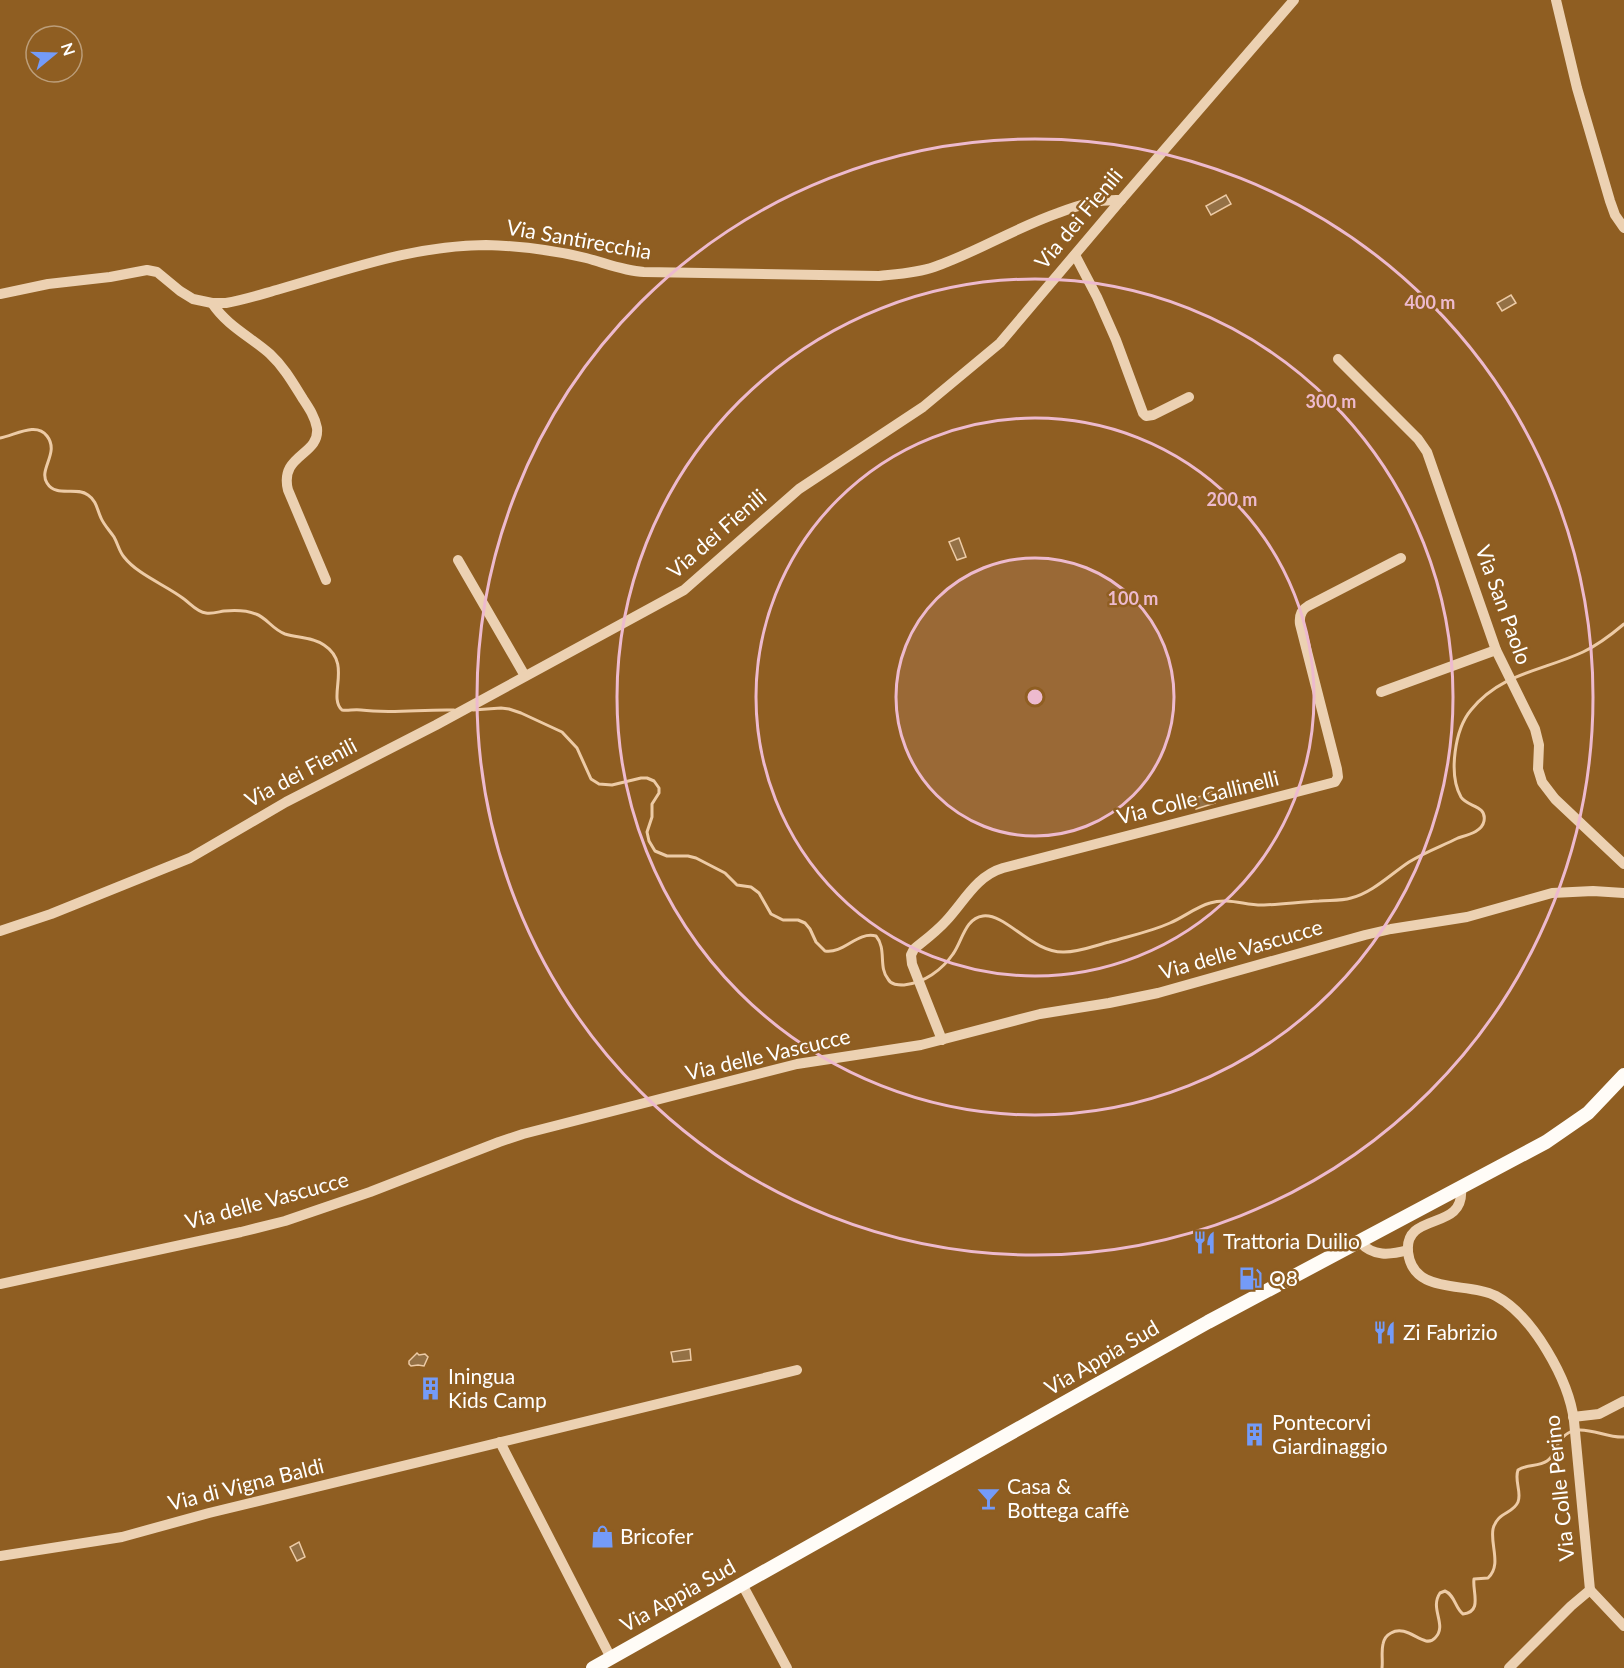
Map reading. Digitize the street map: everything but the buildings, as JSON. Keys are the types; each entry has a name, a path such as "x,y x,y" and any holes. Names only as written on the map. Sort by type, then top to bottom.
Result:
{"main road":[{"name":"Via Appia Sud","path":"593,1668 1208,1322 1538,1147 1596,1106 1624,1075"}],"street":[{"name":"Via dei Fienili","path":"0,932 183,862 286,801 436,725 665,602 688,587 799,489 918,410 985,356 1013,329 1294,0"},
{"path":"1556,0 1579,94 1610,201 1615,215 1624,228"},
{"name":"Via Santirecchia","path":"0,294 48,284 147,270 157,272 188,297 212,303 226,303 398,256 464,246 510,246 540,249 639,272 879,276 920,271 939,265 1024,225 1085,203 1121,200"},
{"path":"1075,255 1116,340 1143,413 1146,416 1153,415 1189,397"},
{"path":"212,303 225,320 266,350 278,362 314,417 317,430 316,440 291,466 286,475 286,481 326,580"},
{"name":"Via San Paolo","path":"1338,359 1418,439 1427,452 1496,650 1537,737 1539,776 1555,799 1624,864"},
{"name":"Via Colle Gallinelli","path":"942,1040 910,957 914,949 944,924 981,879 995,870 1335,782 1338,777 1337,769 1300,624 1300,615 1308,606 1401,558"},
{"path":"458,560 525,676"},
{"path":"1381,692 1496,650"},
{"name":"Via delle Vascucce","path":"0,1284 232,1234 295,1218 540,1129 796,1064 917,1046 1050,1011 1098,1005 1158,993 1371,934 1467,917 1544,895 1582,891 1624,893"},
{"path":"1360,1242 1369,1251 1380,1254 1408,1250 1411,1238 1418,1228 1449,1216 1457,1209 1461,1200 1461,1189"},
{"name":"Via Colle Perino","path":"1408,1250 1414,1268 1428,1281 1435,1284 1472,1288 1498,1297 1516,1311 1531,1328 1551,1358 1568,1395 1574,1419 1590,1590"},
{"name":"Via di Vigna Baldi","path":"0,1556 122,1537 199,1516 796,1371"},
{"path":"1574,1419 1599,1414 1624,1401"},
{"path":"500,1442 611,1658"},
{"path":"742,1584 787,1668"},
{"path":"1509,1668 1590,1590 1624,1626"}],"shaded area":[{"path":"1226,195 1231,204 1211,215 1206,206"},
{"path":"1511,295 1516,303 1502,311 1497,303"},
{"path":"959,538 966,557 957,560 949,542"},
{"path":"1212,792 1215,803 1196,809 1193,799"},
{"path":"690,1349 691,1360 673,1362 671,1352"},
{"path":"417,1353 428,1357 424,1366 409,1364"},
{"path":"299,1542 305,1557 297,1561 290,1547"}],"waterway":[{"path":"0,438 31,430 37,430 47,436 51,449 45,472 47,483 56,490 78,491 91,497 102,521 114,537 124,557 144,575 177,594 197,609 208,613 232,610 252,613 285,634 310,639 324,645 337,661 337,697 342,710 383,712 454,710"},
{"path":"473,710 509,709 562,732 577,748 591,779 599,784 612,785 641,778 654,781 659,788 659,793 652,804 652,817 647,832 655,851 667,856 696,858 725,873 737,885 751,887 759,893 771,914 783,920 798,920 805,923 816,942 825,951 838,949 869,935 876,936 881,947 885,974 889,981 897,985 904,985 919,982 944,965 953,954 968,926 972,921 983,916 1001,920 1030,940 1052,951 1070,952 1155,929 1217,901 1271,905 1343,900 1359,896 1415,858 1474,832 1483,825 1483,812 1461,797 1455,776 1457,740 1465,718 1471,710 1495,688 1509,680 1589,649 1624,624"},
{"path":"1578,1430 1624,1437"},
{"path":"1382,1668 1383,1642 1391,1633 1404,1631 1426,1641 1435,1638 1440,1628 1436,1605 1440,1593 1445,1591 1448,1593 1463,1614 1473,1609 1475,1605 1474,1579 1488,1578 1494,1567 1492,1535 1495,1523 1518,1502 1518,1470 1547,1461 1554,1454 1561,1439 1572,1431"}],"place":[{"name":"Trattoria Duilio","path":"1205,1242"},
{"name":"Q8","path":"1251,1279"},
{"name":"Zi Fabrizio","path":"1385,1333"},
{"name":"Iningua Kids Camp","path":"430,1389"},
{"name":"Pontecorvi Giardinaggio","path":"1254,1435"},
{"name":"Casa & Bottega caffè","path":"989,1499"},
{"name":"Bricofer","path":"602,1537"}]}
